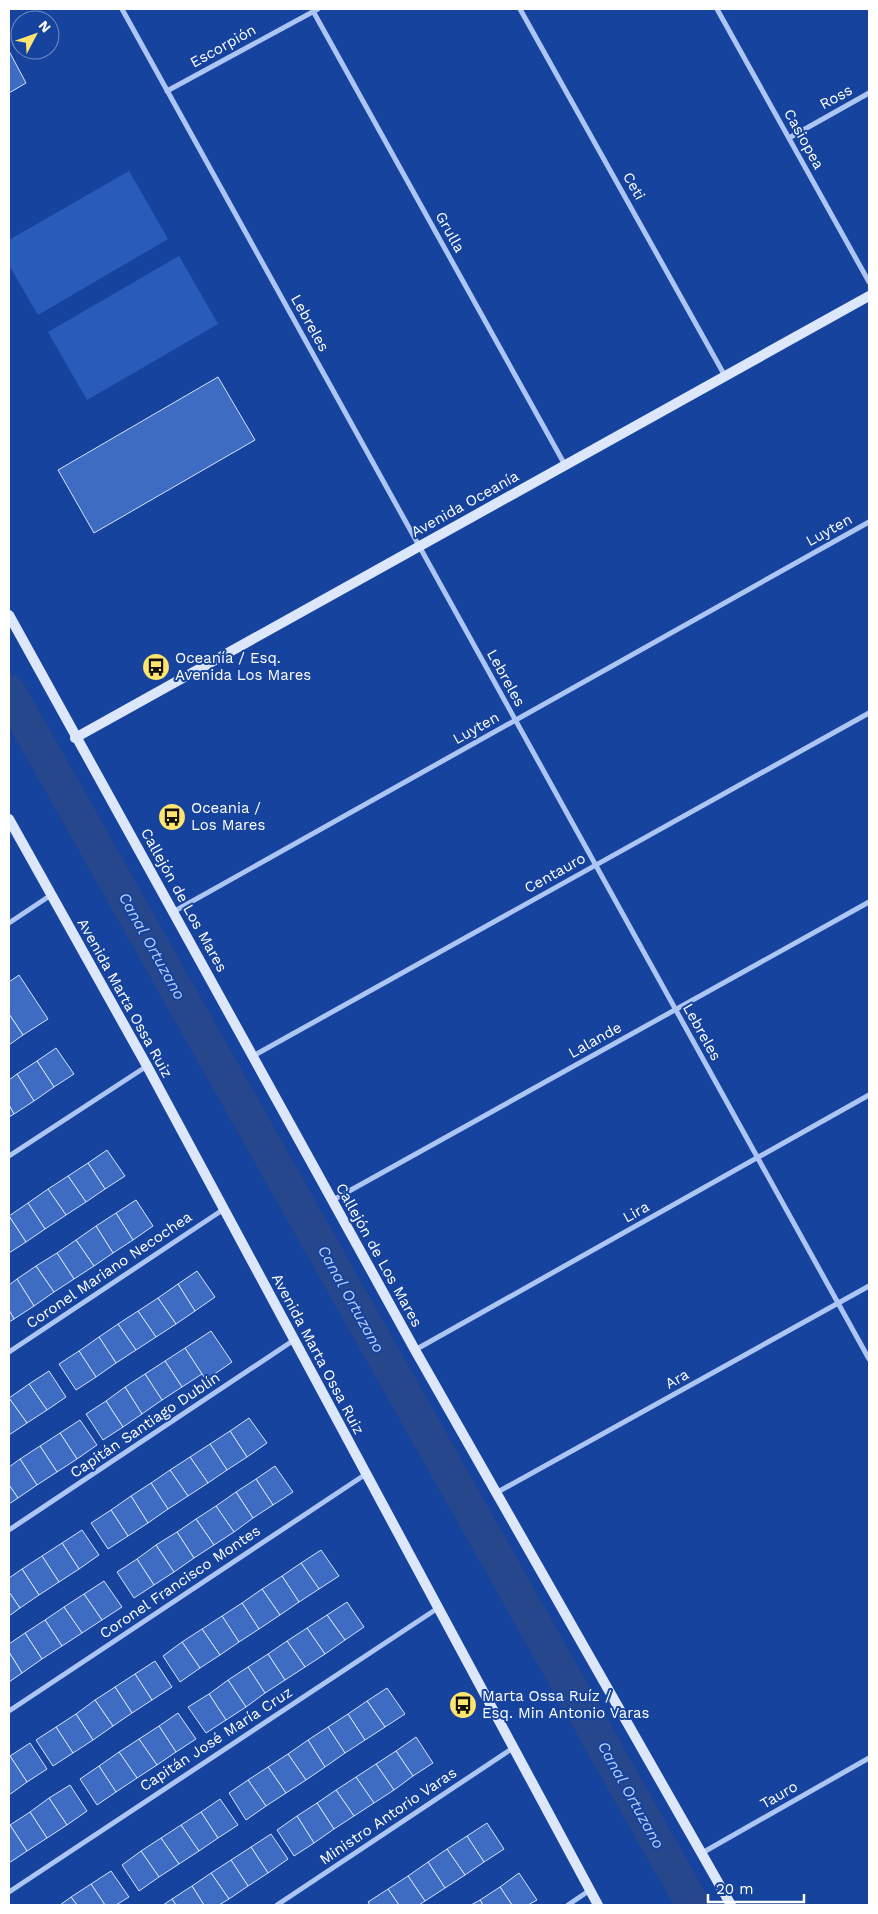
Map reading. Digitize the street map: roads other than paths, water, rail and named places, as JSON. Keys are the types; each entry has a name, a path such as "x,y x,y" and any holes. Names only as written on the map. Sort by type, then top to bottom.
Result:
{"street":[{"name":"Lebreles","path":"122,9 869,1359"},
{"name":"Ceti","path":"520,9 726,376"},
{"name":"Casiopea","path":"717,9 869,282"},
{"name":"Escorpión","path":"168,92 315,10"},
{"name":"Grulla","path":"315,10 566,465"},
{"name":"Ross","path":"789,138 869,94"},
{"name":"Avenida Oceanía","path":"75,738 869,296"},
{"name":"Luyten","path":"173,912 869,522"},
{"name":"Callejón de Los Mares","path":"9,615 75,738 415,1350 731,1905"},
{"name":"Centauro","path":"253,1056 869,713"},
{"name":"Avenida Marta Ossa Ruiz","path":"9,819 224,1209 598,1905"},
{"path":"9,923 51,895"},
{"name":"Lalande","path":"332,1200 869,902"},
{"path":"9,1156 146,1066"},
{"name":"Lira","path":"415,1350 869,1095"},
{"name":"Coronel Mariano Necochea","path":"9,1352 224,1209"},
{"name":"Ara","path":"496,1493 869,1286"},
{"name":"Capitán Santiago Dublín","path":"9,1530 294,1340"},
{"name":"Coronel Francisco Montes","path":"9,1711 366,1474"},
{"name":"Capitán José María Cruz","path":"9,1892 438,1608"},
{"name":"Ministro Antorio Varas","path":"277,1905 513,1748"},
{"name":"Tauro","path":"702,1853 869,1758"},
{"path":"568,1905 590,1890"}],"waterway":[{"name":"Canal Ortuzano","path":"9,692 693,1905"}],"place":[{"name":"Oceanía / Esq. Avenida Los Mares","path":"156,667"},
{"name":"Oceania / Los Mares","path":"172,817"},
{"name":"Marta Ossa Ruíz / Esq. Min Antonio Varas","path":"463,1705"}]}
